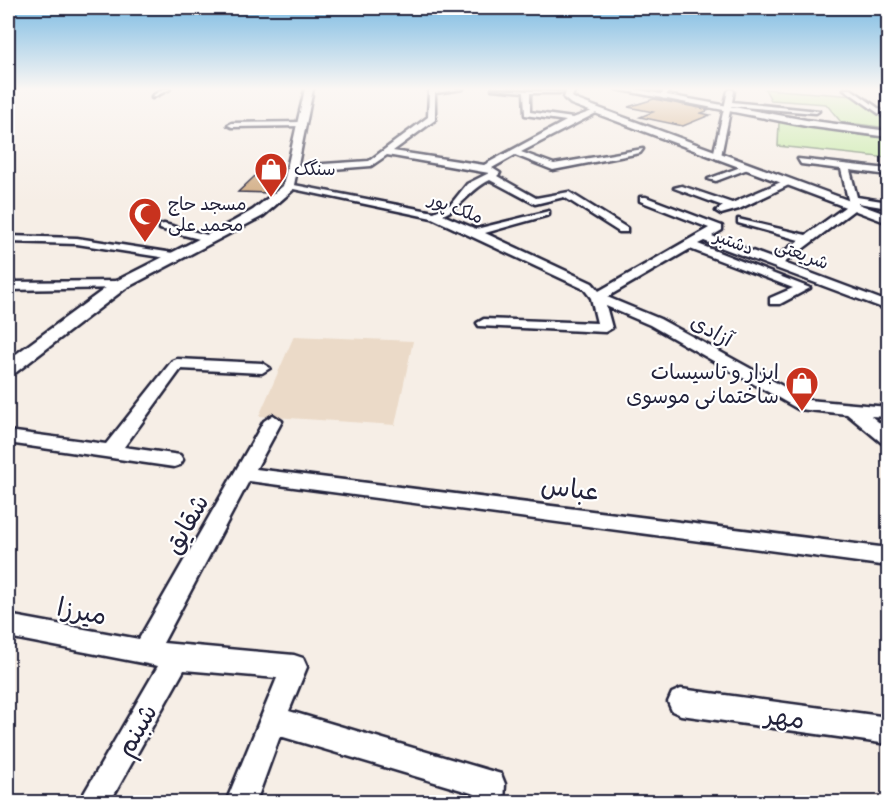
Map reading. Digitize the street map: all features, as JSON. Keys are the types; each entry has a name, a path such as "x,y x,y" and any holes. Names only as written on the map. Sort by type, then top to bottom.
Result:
{"street":[{"path":"8,369 120,285 258,213 289,187 302,127"},
{"path":"294,169 371,163 420,127"},
{"path":"435,215 455,206 470,186 515,152 561,127"},
{"path":"639,127 788,182 853,202 888,219"},
{"path":"717,156 723,127"},
{"path":"834,127 888,134"},
{"path":"515,152 553,167 640,151"},
{"path":"384,152 488,172 535,201 566,194 624,230"},
{"path":"801,161 888,172"},
{"path":"845,166 853,202"},
{"path":"713,179 749,167"},
{"path":"721,211 788,182"},
{"name":"ملک پور","path":"289,187 435,215 588,286 597,297"},
{"path":"679,188 747,210"},
{"path":"484,323 605,328 597,297 718,228 643,199"},
{"path":"776,263 853,202 888,205"},
{"path":"474,233 545,213"},
{"path":"742,221 807,239"},
{"path":"164,227 211,239"},
{"name":"شریعتی","path":"702,236 888,306"},
{"path":"8,239 77,241 173,256"},
{"name":"دشتبر","path":"688,244 804,288 775,301"},
{"path":"8,286 120,285"},
{"name":"آزادی","path":"597,297 655,322 804,405 853,410"},
{"path":"110,452 177,364 262,368"},
{"path":"853,410 888,412"},
{"path":"853,410 888,440"},
{"name":"شقایق","path":"145,652 273,421"},
{"path":"8,437 174,460"},
{"name":"عباس","path":"245,474 888,556"},
{"name":"میرزا","path":"8,626 177,658 294,667 272,720"},
{"name":"شبنم","path":"94,802 177,658"},
{"name":"مهر","path":"681,702 888,732"},
{"path":"241,802 272,720 491,784 489,802"}],"shaded area":[{"path":"294,336 413,341 395,425 259,416"}],"green space":[{"path":"779,127 816,127 888,136 888,158 778,146"}],"building":[{"path":"255,176 283,178 281,185 270,193 238,192"}],"place":[{"name":"سنگک","path":"271,198"},
{"name":"مسجد حاج محمد علی","path":"145,243"},
{"name":"ابزار و تاسیسات ساختمانی موسوی","path":"802,412"}]}
